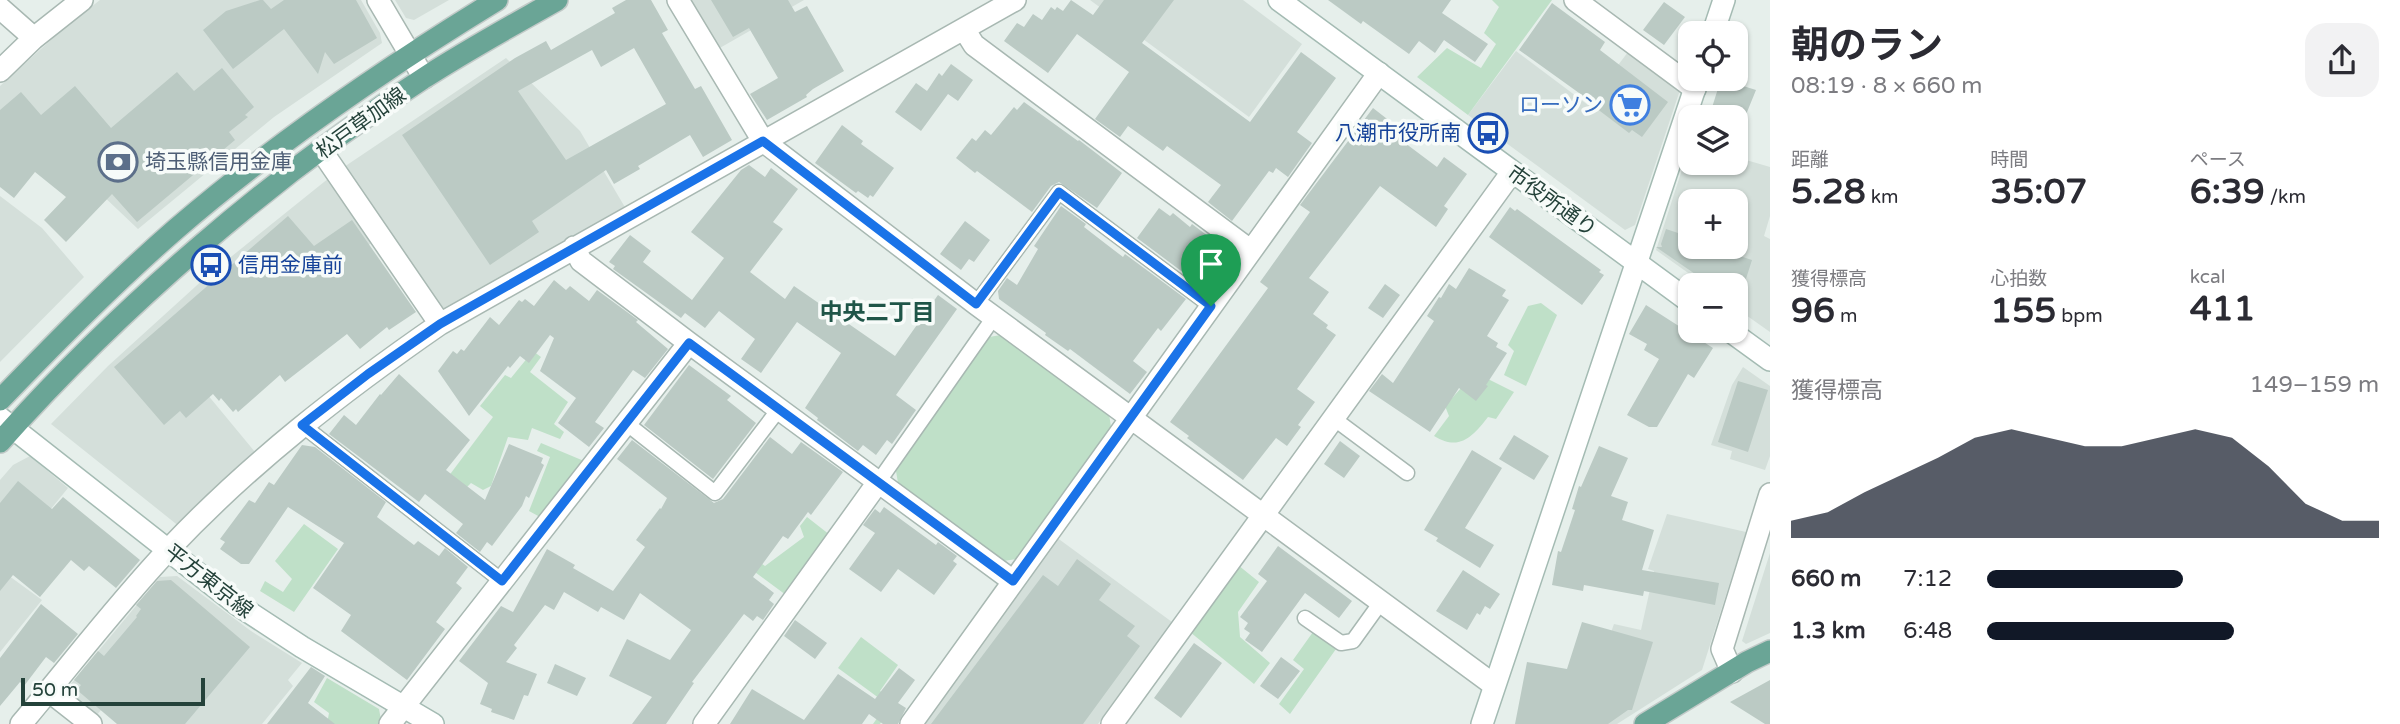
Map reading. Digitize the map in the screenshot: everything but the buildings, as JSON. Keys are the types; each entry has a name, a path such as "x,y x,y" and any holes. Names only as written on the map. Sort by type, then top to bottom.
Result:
{"main road":[{"name":"松戸草加線","path":"0,400 109,290 271,151 409,54 497,0"},
{"name":"松戸草加線","path":"4,429 198,249 321,150 424,78 557,0"},
{"path":"1645,724 1770,651"}],"street":[{"path":"0,71 34,38 82,0"},
{"path":"378,0 424,78"},
{"path":"678,0 763,141 976,304 1494,685"},
{"path":"21,724 169,549 221,496 302,425 368,374 440,324 1015,0"},
{"name":"市役所通り","path":"1279,0 1678,293"},
{"path":"1575,0 1678,72"},
{"path":"1717,21 1724,0"},
{"path":"0,8 34,38"},
{"path":"964,29 974,45 1251,251"},
{"path":"911,724 1379,73"},
{"path":"1482,724 1694,91"},
{"path":"321,150 440,324"},
{"path":"1112,724 1512,172"},
{"path":"574,247 581,261 1013,581"},
{"path":"390,724 689,343"},
{"path":"1747,343 1770,360"},
{"name":"平方東京線","path":"4,429 169,549 237,606 433,724"},
{"path":"704,724 879,481"},
{"path":"1732,672 1721,649 1770,495"},
{"path":"49,691 91,724"}],"lane":[{"path":"976,304 1059,192 1211,306"},
{"path":"879,481 994,317"},
{"path":"626,423 715,493 779,409"},
{"path":"1333,418 1407,473"},
{"path":"302,425 502,581"},
{"path":"1305,618 1341,643 1353,641 1381,602"}],"shaded area":[{"path":"100,0 361,0 380,33 382,43 274,117 138,229 59,154 0,118 0,86 63,29"},
{"path":"395,0 449,0 414,20 406,18"},
{"path":"690,0 804,0 718,49"},
{"path":"1090,0 1243,0 1302,44 1249,117"},
{"path":"1516,51 1588,105 1628,52 1680,91 1635,225 1625,230 1468,115"},
{"path":"506,58 580,131 626,209 447,310 441,308 344,167"},
{"path":"1748,161 1770,167 1770,216 1764,236 1770,239 1770,332 1748,316 1748,273 1688,273 1656,250 1680,175 1748,175"},
{"path":"329,178 373,242 339,265 207,394 255,452 180,527 51,424 108,366 206,277"},
{"path":"0,196 42,228 84,277 0,362"},
{"path":"1743,367 1770,386 1770,456 1765,470 1730,459 1732,451 1711,445 1732,385"},
{"path":"30,456 68,488 1,570 42,600 0,652 0,480 13,465"},
{"path":"1667,514 1746,532 1702,670 1617,724 1584,724 1581,715 1614,624 1641,630 1654,571 1648,569"},
{"path":"1056,537 1172,622 1098,724 921,724"},
{"path":"1770,553 1770,633 1746,644 1742,641"},
{"path":"177,576 251,631 302,663 288,680 293,686 262,724 156,724 116,692 96,716 65,691 160,577"}],"green space":[{"path":"1492,0 1552,0 1468,115 1417,77 1447,48 1481,68 1496,44 1484,33 1499,7"},
{"path":"1541,303 1557,315 1526,386 1504,375 1514,351 1508,345 1528,306"},
{"path":"1001,335 1109,414 1111,427 1016,559 1004,561 898,483 896,471 989,337"},
{"path":"533,351 541,357 530,372 568,402 554,424 564,432 560,439 532,428 528,440 508,437 491,486 483,490 471,483 465,489 448,477 493,417 480,406 505,375 511,378"},
{"path":"1470,378 1486,378 1514,392 1496,419 1488,417 1465,440 1443,441 1434,436 1449,416 1445,406"},
{"path":"541,443 584,461 540,517 529,511 550,457 537,451"},
{"path":"807,517 830,535 786,595 721,547 726,540 765,566 804,537 800,526"},
{"path":"304,524 338,549 294,612 260,591 265,581 283,592 292,579 275,561"},
{"path":"1238,565 1259,582 1238,612 1240,637 1270,663 1254,684 1190,632"},
{"path":"1313,632 1336,649 1290,714 1279,704 1304,669 1293,660"},
{"path":"861,637 898,665 880,691 895,702 880,724 873,724 887,704 838,668"},
{"path":"327,678 379,709 379,724 327,724 329,713 314,702"}],"place":[{"name":"ローソン","path":"1630,105"},
{"name":"八潮市役所南","path":"1488,133"},
{"name":"埼玉縣信用金庫","path":"118,162"},
{"name":"信用金庫前","path":"211,265"}],"district":[{"name":"中央二丁目","path":"877,312"}],"route":[{"path":"763,141 976,304 1059,192 1211,306 1013,581 689,343 502,581 302,425 368,374 440,324 763,141"}]}
